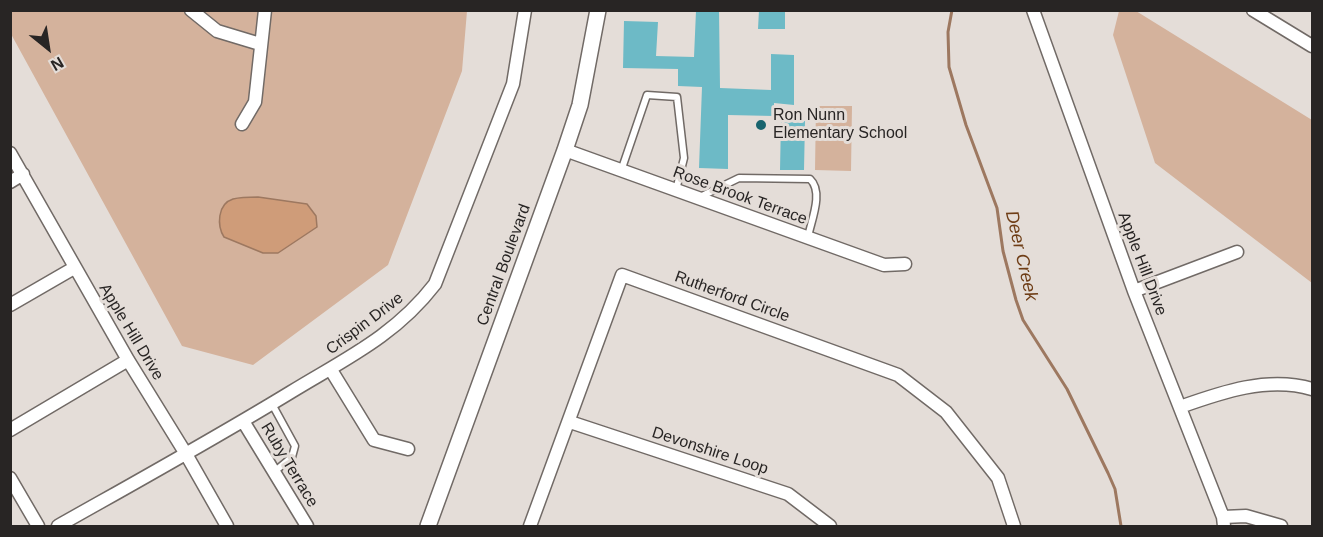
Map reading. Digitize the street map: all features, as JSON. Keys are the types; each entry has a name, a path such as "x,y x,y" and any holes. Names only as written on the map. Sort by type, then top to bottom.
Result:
{"street":[{"path":"191,10 217,31 260,44"},
{"path":"242,124 255,102 265,10"},
{"name":"Crispin Drive","path":"58,526 331,370 387,332 415,309 435,284 513,84 525,10"},
{"name":"Central Boulevard","path":"428,526 580,105 598,10"},
{"name":"Apple Hill Drive","path":"1033,10 1134,291 1223,522"},
{"path":"1253,10 1312,46"},
{"name":"Rose Brook Terrace","path":"565,150 884,265 905,264"},
{"name":"Apple Hill Drive","path":"10,153 74,268 227,526"},
{"path":"10,182 23,174"},
{"path":"1134,291 1237,252"},
{"path":"10,305 74,268"},
{"name":"Rutherford Circle","path":"530,526 622,275 898,375 946,412 998,478 1014,526"},
{"path":"10,430 128,360"},
{"path":"331,370 374,440 408,449"},
{"path":"1180,407 1231,389 1294,384 1312,389"},
{"name":"Ruby Terrace","path":"243,422 307,526"},
{"name":"Devonshire Loop","path":"570,422 788,494 830,526"},
{"path":"10,478 38,526"},
{"path":"1223,522 1246,516 1281,526"}],"lane":[{"path":"621,171 647,95 677,97 684,158 676,190"},
{"path":"698,198 739,178 810,179 816,188 817,196 808,237"},
{"path":"272,404 295,446 292,458 274,472"}],"shaded area":[{"path":"10,11 467,11 462,71 388,265 253,365 182,346 11,34"},
{"path":"1119,11 1136,11 1312,120 1312,283 1155,163 1113,35"},
{"path":"816,106 852,106 851,171 815,170"},
{"path":"258,197 307,204 316,216 317,227 278,253 263,253 224,237 220,227 220,216 224,206 233,199"}],"building":[{"path":"719,10 720,88 771,90 771,54 794,55 794,105 774,103 774,116 728,115 728,169 699,168 702,87 678,86 678,69 623,68 624,21 658,22 656,56 694,57 696,11"},
{"path":"759,10 785,10 785,29 758,29"},
{"path":"781,120 805,121 804,170 780,170"}],"waterway":[{"name":"Deer Creek","path":"952,10 948,32 949,67 966,125 997,208 1003,251 1016,300 1023,320 1067,389 1108,473 1115,489 1121,526"}],"place":[{"name":"Ron Nunn Elementary School","path":"761,125"}]}
